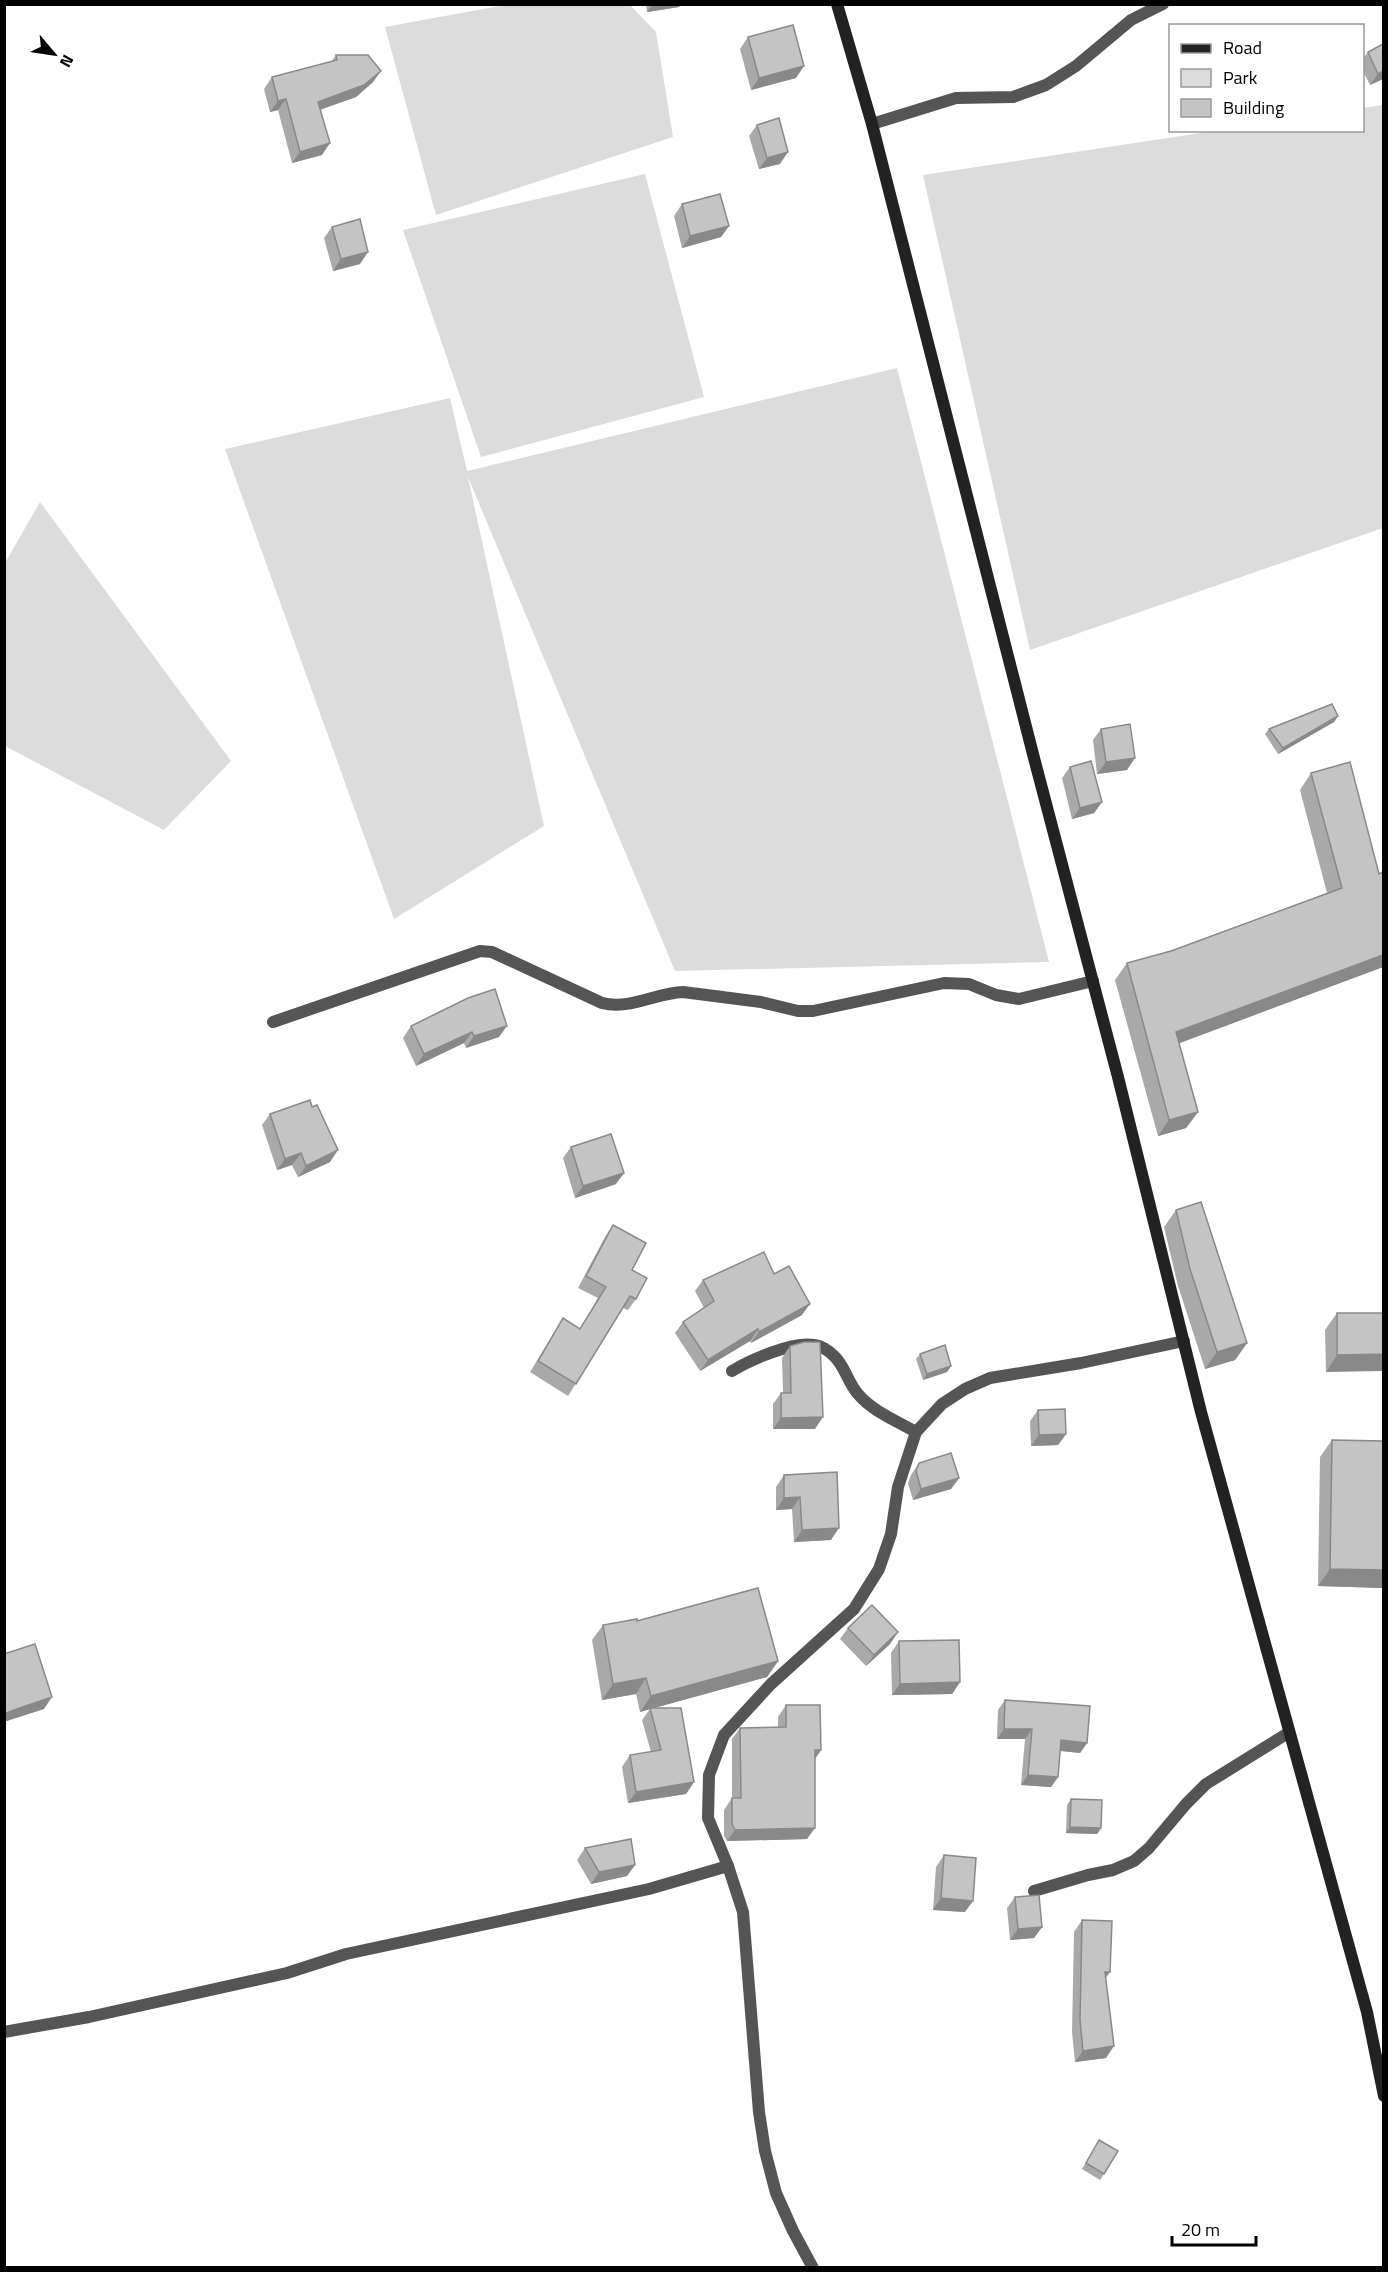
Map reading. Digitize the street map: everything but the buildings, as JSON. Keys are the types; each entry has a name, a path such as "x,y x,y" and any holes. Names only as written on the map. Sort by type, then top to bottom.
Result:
{"street":[{"path":"837,4 873,124 1184,1341 1288,1733 1367,2012 1383,2096"},
{"path":"873,124 956,98 1013,97 1046,85 1076,66 1131,20 1162,4"},
{"path":"273,1022 480,951 492,952 602,1003 615,1006 672,992 684,992 760,1002 798,1011 813,1011 944,983 969,984 996,995 1019,999 1093,981"},
{"path":"813,2268 776,2193 765,2151 759,2112 742,1912 728,1866 708,1818 709,1775 724,1735 771,1684 854,1609 879,1569 891,1534 898,1487 915,1432 942,1404 965,1389 990,1378 1081,1363 1184,1341"},
{"path":"732,1371 743,1364 785,1349 815,1345 826,1349 836,1358 851,1386 865,1401 915,1432"},
{"path":"1034,1891 1113,1870 1134,1861 1149,1848 1206,1784 1288,1733"},
{"path":"4,2032 89,2017 287,1973 346,1954 649,1889 728,1866"}],"green space":[{"path":"505,5 630,5 656,32 673,137 436,215 385,27"},
{"path":"1382,105 1384,118 1383,528 1030,650 923,175 1207,132 1364,132 1364,108"},
{"path":"645,174 704,397 481,457 403,230"},
{"path":"897,368 1049,962 675,971 468,477 544,826 394,919 225,449 450,398 467,471"},
{"path":"40,502 231,761 164,830 5,746 5,563"}]}
